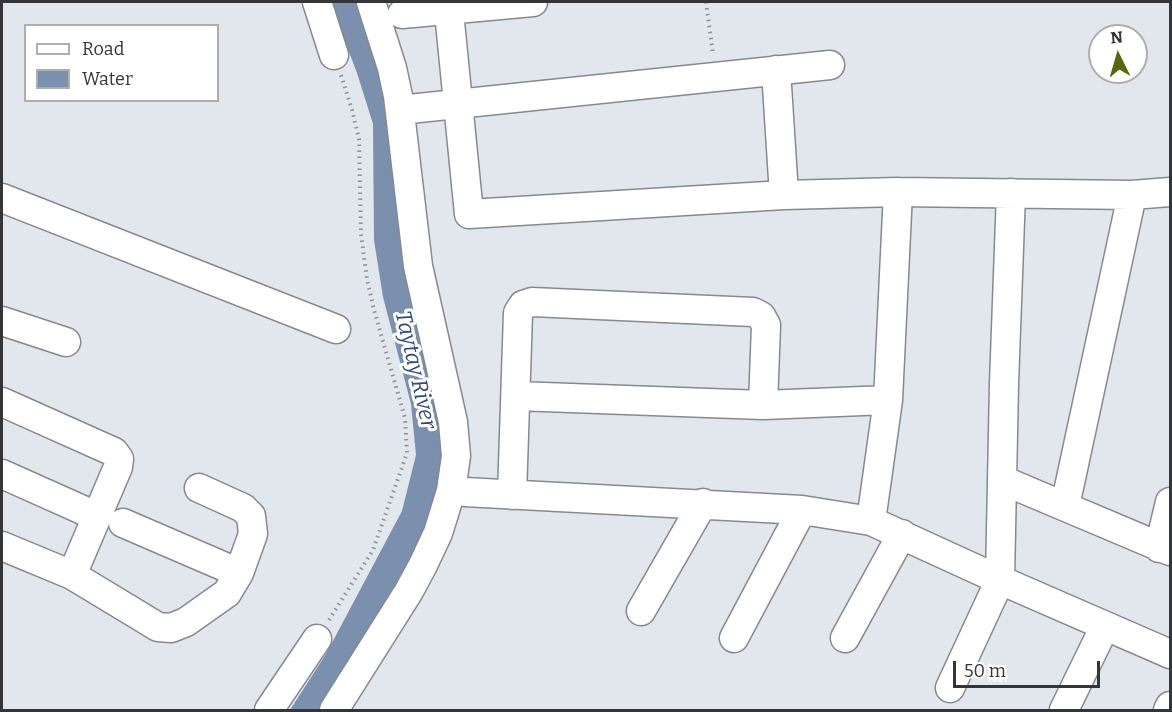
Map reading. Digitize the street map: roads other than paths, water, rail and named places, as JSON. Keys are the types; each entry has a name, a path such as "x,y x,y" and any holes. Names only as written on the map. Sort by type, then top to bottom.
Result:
{"street":[{"path":"317,2 334,55"},
{"path":"334,711 423,565 438,533 451,491 456,456 453,422 418,266 398,96 392,68 371,2"},
{"path":"402,14 449,6 533,2"},
{"path":"449,6 469,214 784,195 898,192 1132,195 1170,192"},
{"path":"409,109 830,65"},
{"path":"776,70 784,195"},
{"path":"871,521 888,400 898,192"},
{"path":"951,688 1000,580 1011,193"},
{"path":"1065,506 1132,195"},
{"path":"2,198 336,328"},
{"path":"512,495 518,313 523,305 544,302 753,312 761,316 766,325 763,405"},
{"path":"2,321 66,342"},
{"path":"516,396 763,405 888,400"},
{"path":"2,402 114,452 119,459 118,467 72,575"},
{"path":"2,474 96,516"},
{"path":"1002,480 1165,549 1170,502"},
{"path":"2,546 72,575 158,627 171,628 186,622 226,592 239,573 253,534 251,516 243,508 199,488"},
{"path":"465,492 802,510 871,521 1170,654"},
{"path":"641,611 703,503"},
{"path":"734,638 802,510"},
{"path":"123,523 239,573"},
{"path":"845,638 902,534"},
{"path":"1064,711 1105,626"},
{"path":"269,711 317,639"},
{"path":"1168,711 1170,706"}],"water":[{"name":"Taytay River","path":"330,2 357,2 391,105 400,181 403,260 422,347 443,423 446,481 421,552 322,710 290,710 326,654 402,511 416,455 411,404 383,297 374,240 373,124 357,73"}]}
